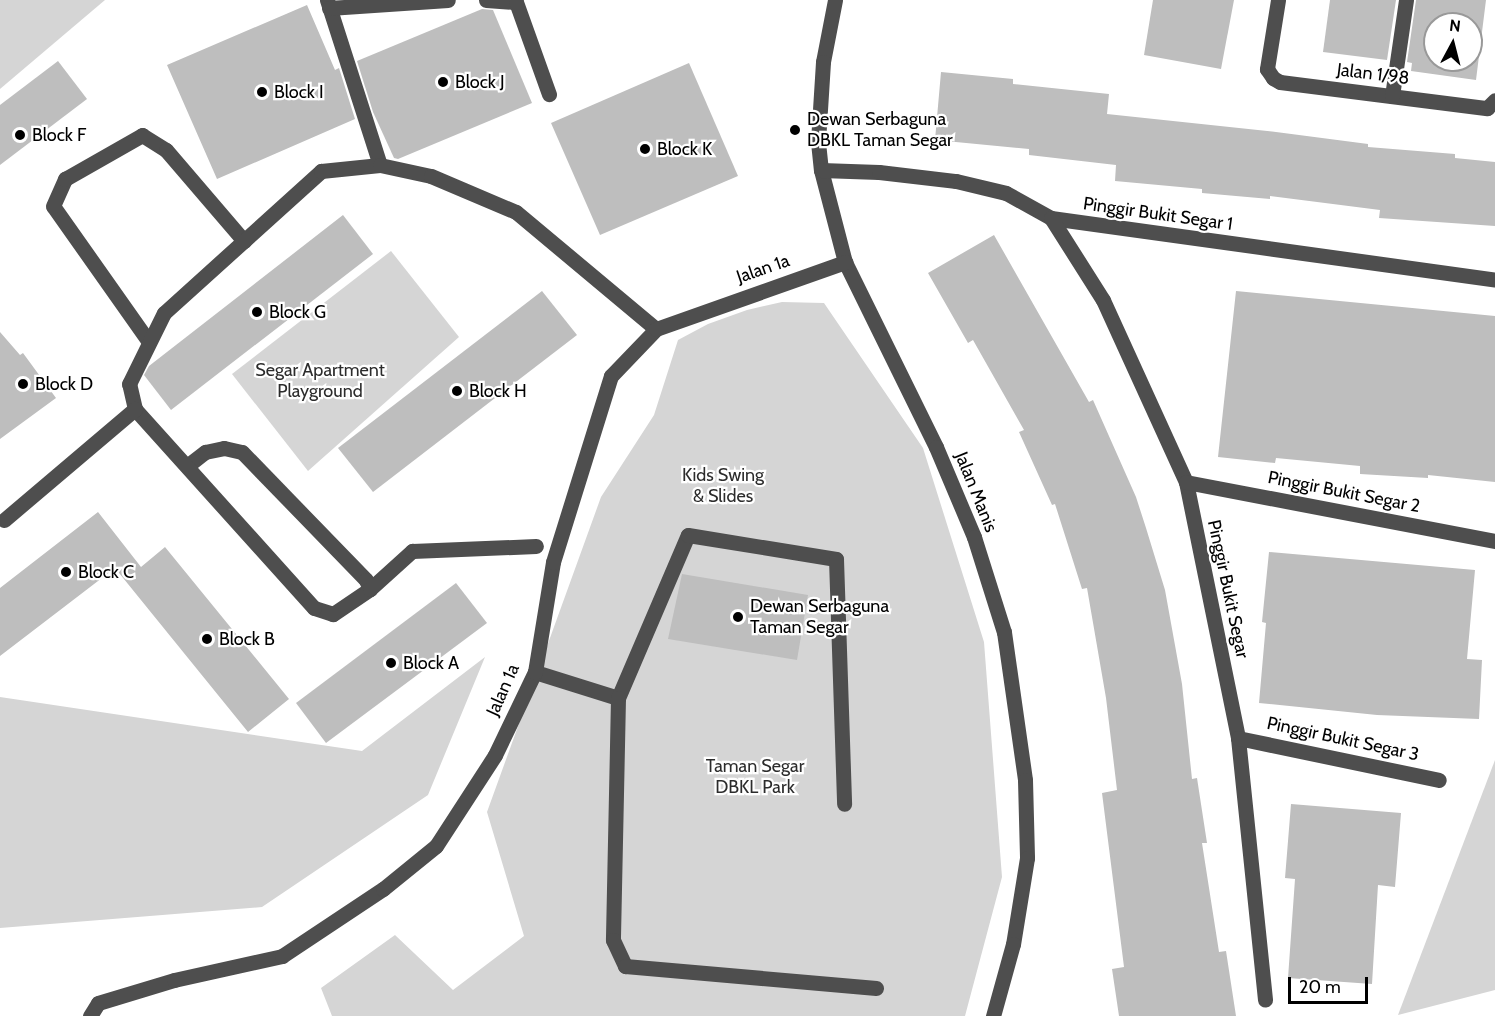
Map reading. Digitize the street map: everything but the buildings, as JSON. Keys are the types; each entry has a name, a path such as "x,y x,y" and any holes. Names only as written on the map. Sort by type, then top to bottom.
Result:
{"street":[{"path":"380,165 328,4 448,0"},
{"path":"486,0 516,2 549,94"},
{"name":"Jalan Manis","path":"835,0 823,62 819,107 821,170 845,262 936,447 974,537 1004,632 1025,780 1027,858 1013,944 993,1016"},
{"name":"Jalan 1/98","path":"1278,0 1268,69 1273,78 1280,82 1487,108 1495,100"},
{"path":"1392,96 1406,0"},
{"path":"149,342 53,206 65,180 142,135 166,150 244,241"},
{"path":"536,546 412,551 370,589 333,614 314,608 135,408 129,384 164,313 321,171 380,165 432,176 516,212 656,329"},
{"name":"Pinggir Bukit Segar 1","path":"821,170 879,172 956,182 1006,193 1051,218 1495,280"},
{"name":"Pinggir Bukit Segar","path":"1051,218 1103,300 1186,482 1238,738 1265,1000"},
{"name":"Jalan 1a","path":"90,1016 98,1003 174,980 282,956 383,890 436,846 495,755 535,672 553,562 611,376 656,329 845,262"},
{"path":"4,520 135,408"},
{"path":"187,466 205,452 224,448 242,452 366,580 370,589"},
{"name":"Pinggir Bukit Segar 2","path":"1186,482 1495,541"},
{"path":"844,804 836,559 688,535 618,698 613,940 625,966 876,988"},
{"path":"535,672 618,698"},
{"name":"Pinggir Bukit Segar 3","path":"1238,738 1439,780"}],"green space":[{"path":"0,0 105,0 0,89"},
{"name":"Segar Apartment Playground","path":"391,251 459,337 308,471 232,374"},
{"name":"Taman Segar DBKL Park","path":"782,302 824,303 923,448 984,642 1002,877 965,1016 332,1016 321,988 395,935 453,990 524,936 487,812 601,497 654,415 678,340 708,324 747,310"},
{"path":"485,657 428,795 262,907 0,928 0,697 362,751"},
{"path":"1495,760 1495,990 1398,1015"}],"place":[{"name":"Block J","path":"443,82"},
{"name":"Block I","path":"262,92"},
{"name":"Dewan Serbaguna DBKL Taman Segar","path":"795,130"},
{"name":"Block F","path":"20,135"},
{"name":"Block K","path":"645,149"},
{"name":"Block G","path":"257,312"},
{"name":"Block D","path":"23,384"},
{"name":"Block H","path":"457,391"},
{"name":"Block C","path":"66,572"},
{"name":"Dewan Serbaguna Taman Segar","path":"738,617"},
{"name":"Block B","path":"207,639"},
{"name":"Block A","path":"391,663"}],"park label":[{"name":"Kids Swing & Slides","path":"723,486"}]}
